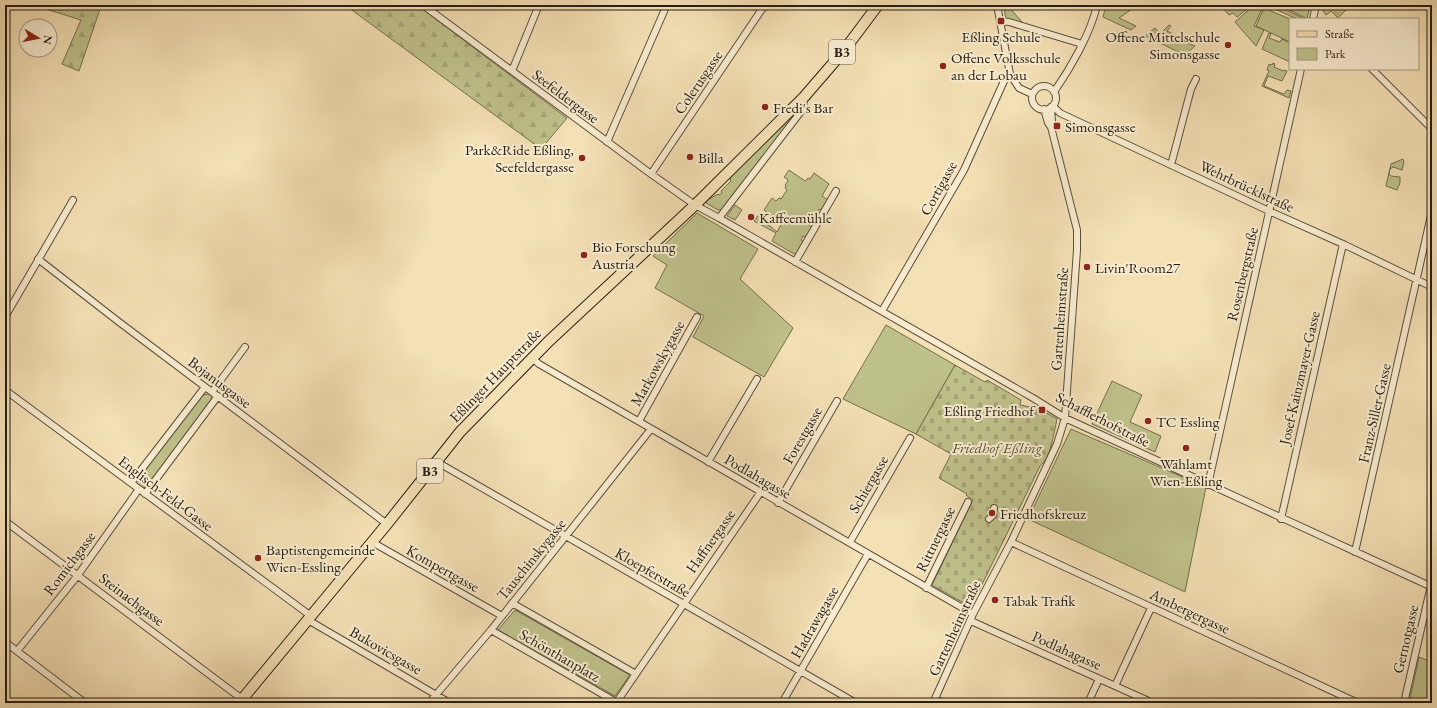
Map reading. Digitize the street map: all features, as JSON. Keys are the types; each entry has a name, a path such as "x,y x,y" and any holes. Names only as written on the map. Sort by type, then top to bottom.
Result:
{"main road":[{"name":"Eßlinger Hauptstraße","path":"241,701 387,524 460,432 532,358 695,205 804,97 842,53 878,5"}],"street":[{"name":"Seefeldergasse","path":"423,5 607,142 695,205"},
{"path":"512,71 539,5"},
{"path":"607,142 665,9 660,5"},
{"name":"Colerusgasse","path":"651,174 762,9 768,5"},
{"name":"Gartenheimstraße","path":"934,701 973,614 1011,542 1050,460 1065,418 1077,250 1077,230 1051,127 1048,123 1044,109 1036,107 1032,101 1032,94 1019,88 1010,74 997,5"},
{"path":"1032,94 1039,87 1045,86 1051,88 1054,92 1065,76 1082,44 1094,17 1097,5"},
{"path":"1313,18 1316,5"},
{"path":"1001,21 1009,22 1082,44"},
{"name":"Rosenbergstraße","path":"1208,485 1301,70"},
{"path":"1373,70 1432,129"},
{"name":"Cortigasse","path":"882,311 964,170 1004,81 1010,74"},
{"path":"1171,165 1191,89 1196,79"},
{"name":"Gartenheimstraße","path":"1051,127 1052,106 1056,98 1054,92"},
{"name":"Eßlinger Hauptstraße","path":"720,218 803,109 804,97"},
{"path":"1044,109 1052,106"},
{"name":"Wehrbrücklstraße","path":"1052,106 1060,114 1343,244 1432,287"},
{"path":"795,262 836,191"},
{"path":"5,317 72,200"},
{"name":"Schafflerhofstraße","path":"695,205 1039,401 1065,418 1355,552 1432,585"},
{"name":"Franz-Siller-Gasse","path":"1355,552 1432,211"},
{"name":"Josef-Kainzmayer-Gasse","path":"1281,518 1343,244"},
{"name":"Bojanusgasse","path":"38,259 204,387 387,524"},
{"name":"Markowskygasse","path":"639,421 697,317"},
{"path":"212,392 245,347"},
{"name":"Podlahagasse","path":"532,358 539,364 760,493 850,542 926,588 973,614"},
{"path":"708,462 757,379"},
{"path":"131,483 204,387"},
{"name":"Englisch-Feld-Gasse","path":"5,390 309,618"},
{"path":"145,494 218,396"},
{"name":"Forestgasse","path":"778,503 837,401"},
{"name":"Tauschinskygasse","path":"429,703 491,630 651,429"},
{"name":"Schiergasse","path":"850,542 910,438"},
{"name":"Kloepferstraße","path":"437,462 856,703"},
{"name":"Romichgasse","path":"17,651 78,575 139,490"},
{"name":"Haffnergasse","path":"616,702 682,604 760,493"},
{"name":"Rittnergasse","path":"926,588 968,502"},
{"path":"989,519 993,515 994,508"},
{"name":"Steinachgasse","path":"5,521 78,575 241,701"},
{"name":"Kompertgasse","path":"372,542 502,616"},
{"name":"Ambergergasse","path":"1011,542 1358,703"},
{"name":"Hadrawagasse","path":"782,703 868,554"},
{"name":"Gernotgasse","path":"1404,703 1432,585"},
{"name":"Schönthanplatz","path":"512,603 636,674"},
{"path":"1115,686 1151,608"},
{"name":"Bukovicsgasse","path":"309,618 450,703"},
{"name":"Podlahagasse","path":"971,621 1154,703"},
{"name":"Schönthanplatz","path":"491,630 616,702"},
{"path":"5,642 85,703"},
{"path":"1088,703 1099,679"},
{"path":"934,701 944,703"}],"green space":[{"path":"33,5 85,5 100,9 79,71 62,64 81,20"},
{"path":"345,5 417,5 567,118 541,149"},
{"path":"1007,5 1023,23 1022,24 1006,20 1004,7"},
{"path":"1106,5 1138,5 1119,18 1136,26 1131,30 1103,17"},
{"path":"1220,5 1252,5 1237,17 1233,13 1229,15"},
{"path":"1254,5 1263,7 1254,26 1264,30 1256,46 1235,22"},
{"path":"1266,5 1275,5 1303,18 1295,18"},
{"path":"1279,5 1310,5 1306,18"},
{"path":"1325,5 1351,5 1338,18 1331,11 1326,15 1323,11"},
{"path":"1264,8 1289,19 1289,42 1256,26"},
{"path":"1169,25 1171,26 1167,31 1181,38 1180,40 1195,46 1185,55 1145,36 1155,28 1159,33 1162,32"},
{"path":"1269,33 1271,34 1269,38 1280,42 1282,39 1289,42 1289,62 1262,49"},
{"path":"1273,63 1275,64 1274,67 1287,71 1282,81 1268,76 1264,86 1284,94 1287,90 1291,91 1289,98 1262,86 1269,71 1267,70 1269,64 1272,65"},
{"path":"801,107 722,210 718,210 706,203 706,201 722,193 721,191 731,181 730,179 732,173 795,110"},
{"path":"1403,159 1404,162 1402,170 1393,167 1390,169 1389,174 1391,176 1400,177 1400,183 1397,190 1386,186 1391,164"},
{"path":"789,170 805,181 808,178 810,179 814,173 829,184 822,196 828,200 822,211 819,209 817,212 820,214 814,224 811,223 809,225 812,228 807,238 803,236 801,240 804,242 796,255 772,241 776,233 754,221 759,214 763,217 761,219 777,232 783,218 779,215 777,220 764,210 772,198 776,201 779,198 781,199 787,190 785,185 788,181 784,177"},
{"path":"735,205 742,210 735,220 727,216"},
{"path":"697,213 758,249 740,279 793,328 764,377 693,337 704,316 655,288 667,265 653,256"},
{"path":"886,325 955,365 916,434 843,399"},
{"name":"Friedhof Eßling","path":"955,365 985,382 987,380 1021,400 1020,405 1040,409 1057,419 1052,444 1047,457 1040,466 971,607 932,585 973,500 966,495 967,494 939,478 951,454 916,434"},
{"path":"1112,381 1142,395 1130,422 1161,436 1155,452 1092,424"},
{"path":"209,394 212,396 210,403 149,485 143,488 140,487 136,483 137,480 202,395"},
{"path":"1071,429 1206,487 1185,592 1028,519"},
{"path":"515,610 630,675 615,696 498,630"},
{"path":"1419,657 1432,662 1432,703 1409,703"}],"place":[{"name":"Eßling Schule","path":"1001,21"},
{"name":"Offene Mittelschule Simonsgasse","path":"1228,45"},
{"name":"Offene Volksschule an der Lobau","path":"943,66"},
{"name":"Fredi's Bar","path":"765,107"},
{"name":"Simonsgasse","path":"1057,126"},
{"name":"Billa","path":"690,157"},
{"name":"Park&Ride Eßling, Seefeldergasse","path":"582,158"},
{"name":"Kaffeemühle","path":"751,217"},
{"name":"Bio Forschung Austria","path":"584,255"},
{"name":"Livin'Room27","path":"1087,267"},
{"name":"Eßling Friedhof","path":"1042,410"},
{"name":"TC Essling","path":"1148,421"},
{"name":"Wählamt Wien-Eßling","path":"1186,448"},
{"name":"Friedhofskreuz","path":"992,513"},
{"name":"Baptistengemeinde Wien-Essling","path":"258,558"},
{"name":"Tabak Trafik","path":"995,600"}]}
